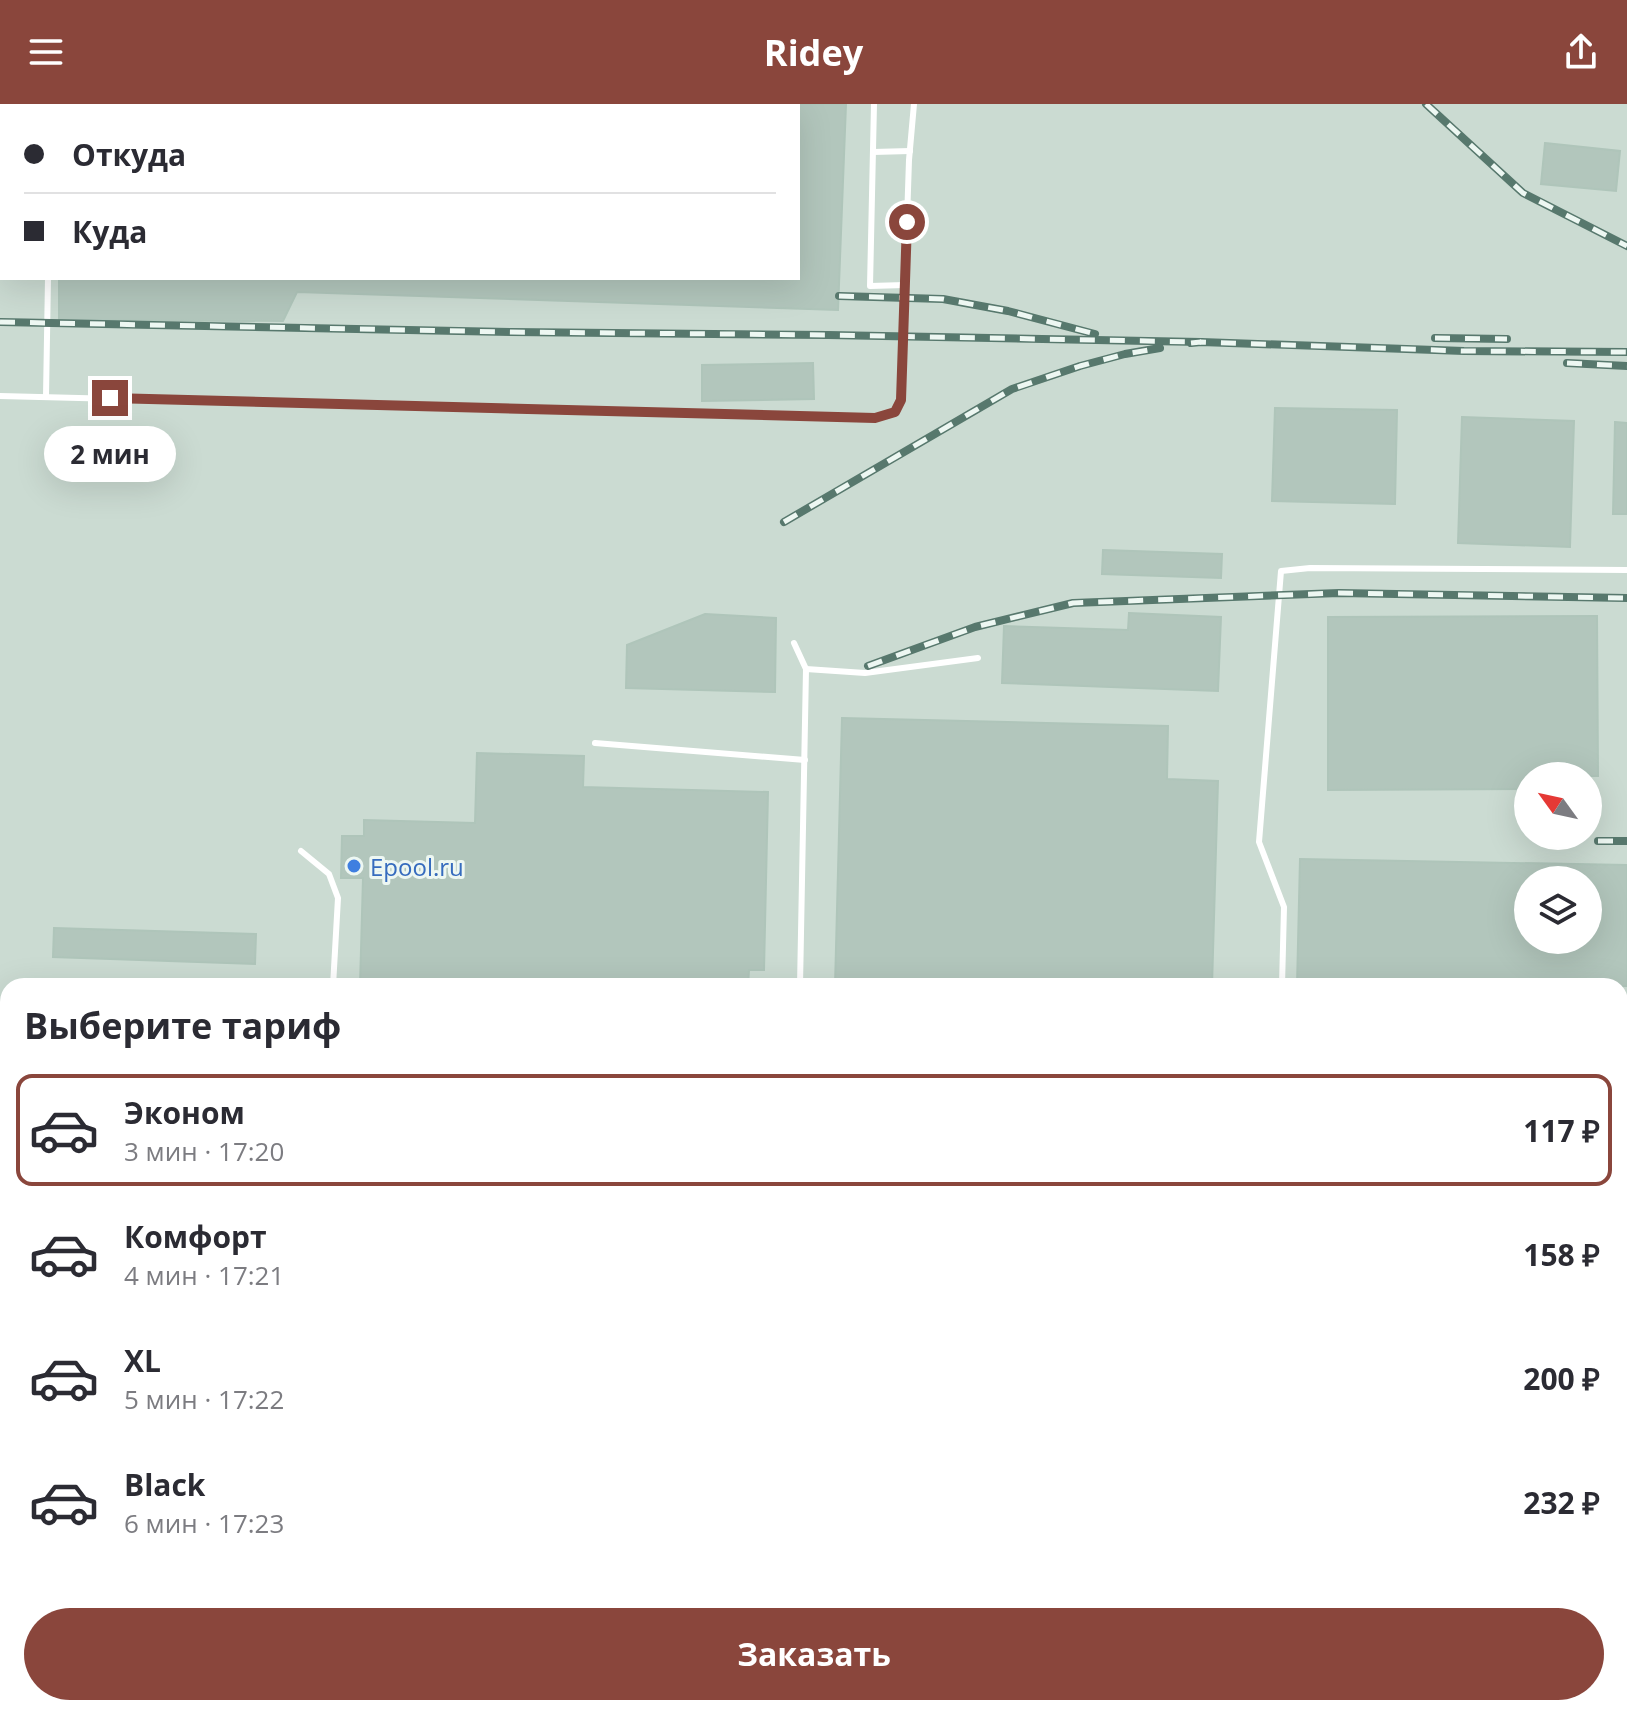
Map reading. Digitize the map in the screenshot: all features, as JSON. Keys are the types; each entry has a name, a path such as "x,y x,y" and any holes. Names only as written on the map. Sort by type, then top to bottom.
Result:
{"lane":[{"path":"874,104 870,286 905,285"},
{"path":"0,396 875,418 895,412 901,400 914,104"},
{"path":"873,152 910,151"},
{"path":"46,396 48,280"},
{"path":"1282,978 1284,907 1259,842 1281,571 1310,568 1627,570"},
{"path":"794,643 806,669 800,978"},
{"path":"806,669 865,673 978,658"},
{"path":"595,743 805,760"},
{"path":"301,851 329,874 338,898 333,978"}],"shaded area":[{"path":"800,104 1627,104 1627,978 0,978 0,280 800,280"}],"building":[{"path":"800,104 846,104 838,310 297,292 283,321 59,320 59,280 800,280"},
{"path":"1545,143 1620,151 1616,191 1541,184"},
{"path":"813,363 814,399 702,401 702,365"},
{"path":"1275,408 1397,410 1395,504 1272,501"},
{"path":"1462,417 1574,421 1570,547 1458,543"},
{"path":"1615,422 1627,423 1627,514 1613,514"},
{"path":"1103,550 1222,554 1221,578 1102,574"},
{"path":"1129,613 1221,617 1218,691 1002,683 1004,626 1128,630"},
{"path":"705,614 776,618 775,692 626,688 627,645"},
{"path":"1597,616 1598,762 1514,762 1514,789 1328,790 1328,617"},
{"path":"842,718 1168,726 1167,779 1218,781 1212,978 835,978"},
{"path":"477,753 584,756 583,787 768,792 764,970 749,970 748,978 360,978 363,878 341,878 342,836 364,836 364,820 475,823"},
{"path":"1300,859 1627,865 1627,978 1297,978"},
{"path":"54,928 256,934 255,964 53,957"}],"railway":[{"path":"1426,104 1523,193 1627,246"},
{"path":"839,296 943,299 1008,311 1095,334"},
{"path":"0,322 1201,342"},
{"path":"1435,338 1507,339"},
{"path":"1191,343 1627,352"},
{"path":"784,522 1012,389 1080,366 1160,348"},
{"path":"1567,363 1627,366"},
{"path":"868,666 975,627 1073,603 1339,593 1627,598"},
{"path":"1602,841 1627,841"}],"place":[{"name":"Epool.ru","path":"354,866"}],"route":[{"path":"110,398 875,418 895,412 901,400 907,222"}]}
